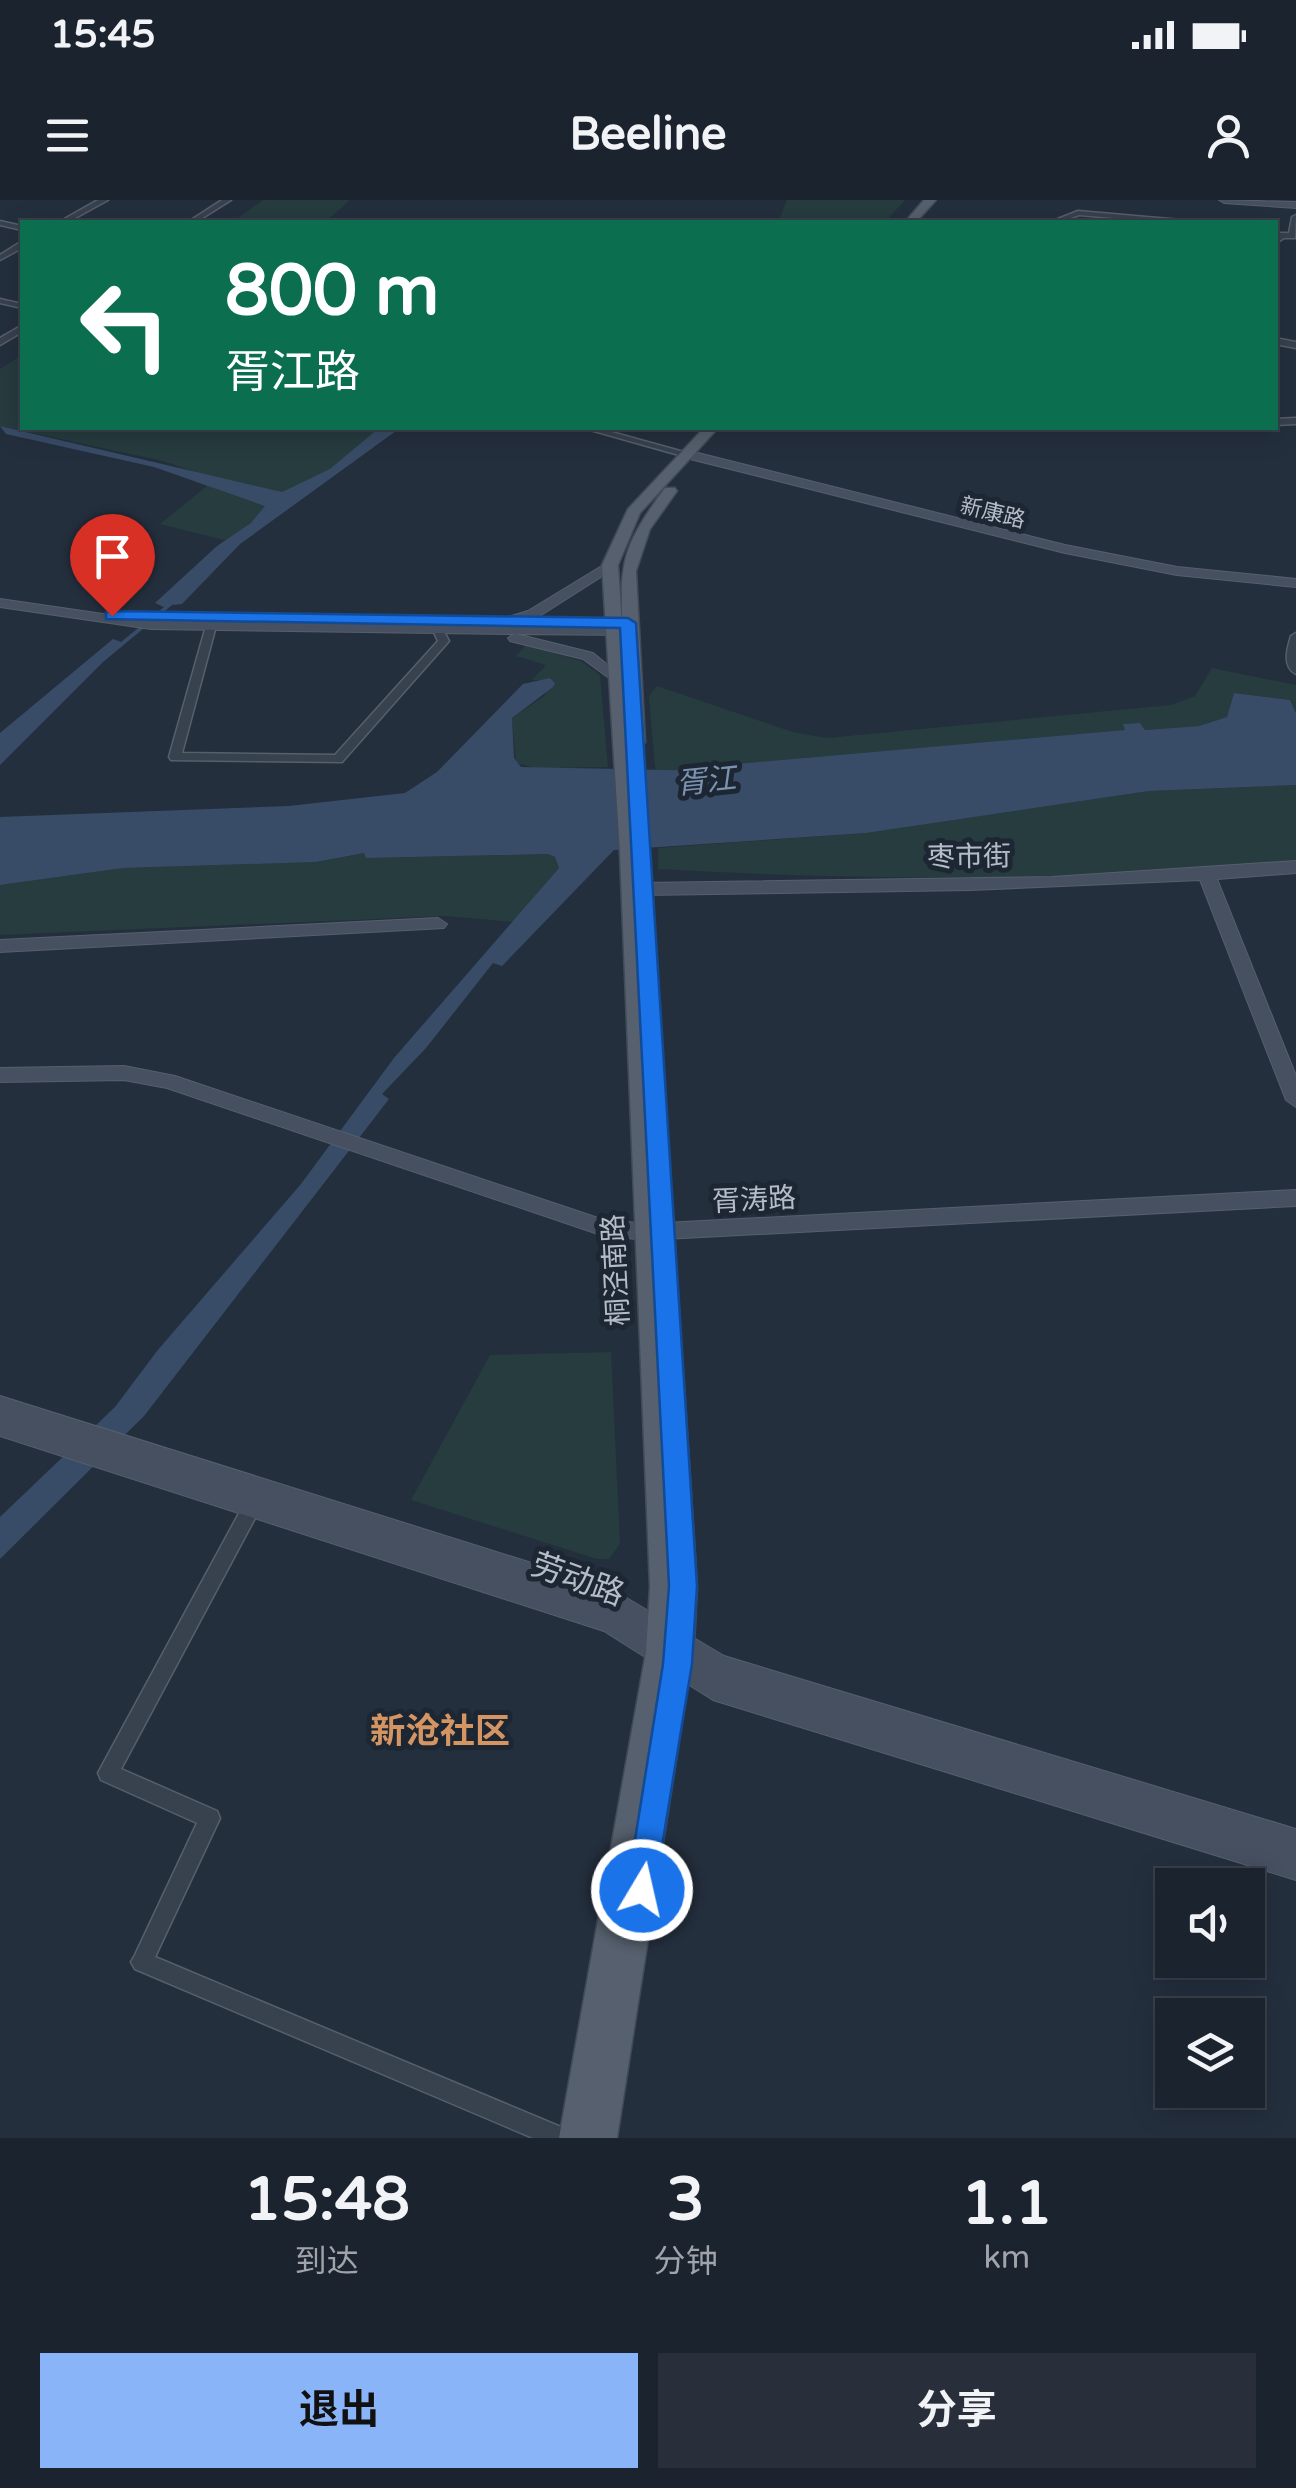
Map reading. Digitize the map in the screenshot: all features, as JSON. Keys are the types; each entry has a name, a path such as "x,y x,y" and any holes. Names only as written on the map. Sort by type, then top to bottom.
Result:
{"main road":[{"path":"901,220 917,200"},
{"path":"912,220 930,200"},
{"name":"桐泾南路","path":"630,760 616,679 628,571 643,528 710,430"},
{"name":"桐泾南路","path":"653,1232 630,760 621,627 610,566 633,512 726,430"},
{"name":"桐泾南路","path":"600,2138 670,1648 664,1587 643,888 635,854"},
{"name":"桐泾南路","path":"576,2138 670,1648"}],"street":[{"path":"67,220 104,200"},
{"path":"195,220 227,200"},
{"path":"1153,200 1155,218"},
{"path":"1224,200 1296,204"},
{"path":"1268,200 1296,204"},
{"path":"1059,220 1078,213 1168,220"},
{"path":"1278,239 1282,235 1292,236 1296,217"},
{"path":"596,430 694,456"},
{"name":"新康路","path":"694,456 1109,558 1211,576 1296,582"},
{"path":"504,622 533,614 610,566"},
{"path":"0,600 95,617 211,626 621,627"},
{"path":"187,623 504,622 621,627"},
{"path":"211,626 174,756 338,759 444,640 437,628"},
{"path":"469,629 580,654 598,662 616,679"},
{"path":"1296,636 1292,656 1296,672"},
{"name":"枣市街","path":"643,888 1207,876 1296,867"},
{"path":"1207,876 1296,1100"},
{"path":"0,946 438,924"},
{"name":"胥涛路","path":"0,1076 124,1074 168,1080 601,1227 653,1232 1296,1198"},
{"name":"劳动路","path":"0,1406 76,1441 257,1496 611,1620 718,1667 1296,1843"},
{"name":"劳动路","path":"0,1426 76,1441"},
{"path":"257,1496 108,1773 210,1818 142,1962 560,2138"},
{"name":"劳动路","path":"670,1648 713,1687 1296,1866"}],"green space":[{"path":"263,200 350,200 328,220 235,220"},
{"path":"787,200 905,200 887,220 779,220"},
{"path":"20,356 20,430 397,430 240,544 160,524 207,486 190,480 198,473 163,461 0,426 0,369"},
{"path":"526,645 581,661 600,675 608,767 536,768 516,763 512,718 543,697 555,681 532,680 546,665 516,656"},
{"path":"1212,668 1296,685 1296,713 1290,700 1234,693 1227,717 1199,726 1145,730 1140,723 1124,724 1126,730 724,765 714,771 657,772 655,766 649,696 657,686 793,732 827,738 1171,705 1195,696"},
{"path":"1296,785 1296,863 1137,873 977,877 817,876 658,869 658,848 866,833 1149,791"},
{"path":"365,853 367,858 548,854 555,857 559,868 514,922 446,916 0,935 0,885 123,868 316,862"},
{"path":"611,1352 620,1544 609,1559 597,1559 411,1500 490,1355"}],"water":[{"path":"0,426 282,492 330,469 377,430 397,430 240,544 182,604 172,605 103,662 0,765 0,733 113,639 121,642 164,607 155,603 217,546 251,523 265,506 154,467 6,434"},
{"name":"胥江","path":"550,678 555,683 553,687 512,718 514,758 521,767 714,771 724,765 1125,730 1123,724 1140,723 1145,730 1199,726 1227,717 1234,693 1290,700 1296,713 1296,785 1149,791 866,833 614,850 502,966 493,963 426,1048 382,1094 389,1099 144,1416 0,1559 0,1517 115,1407 157,1351 301,1184 394,1058 559,868 555,857 548,854 366,858 364,853 316,862 123,868 0,885 0,817 289,806 405,793 437,772 523,684"}],"district":[{"name":"新沧社区","path":"440,1731"}],"route":[{"path":"112,616 174,620 628,623 636,710 640,854 683,1586 678,1664 642,1890"}]}
